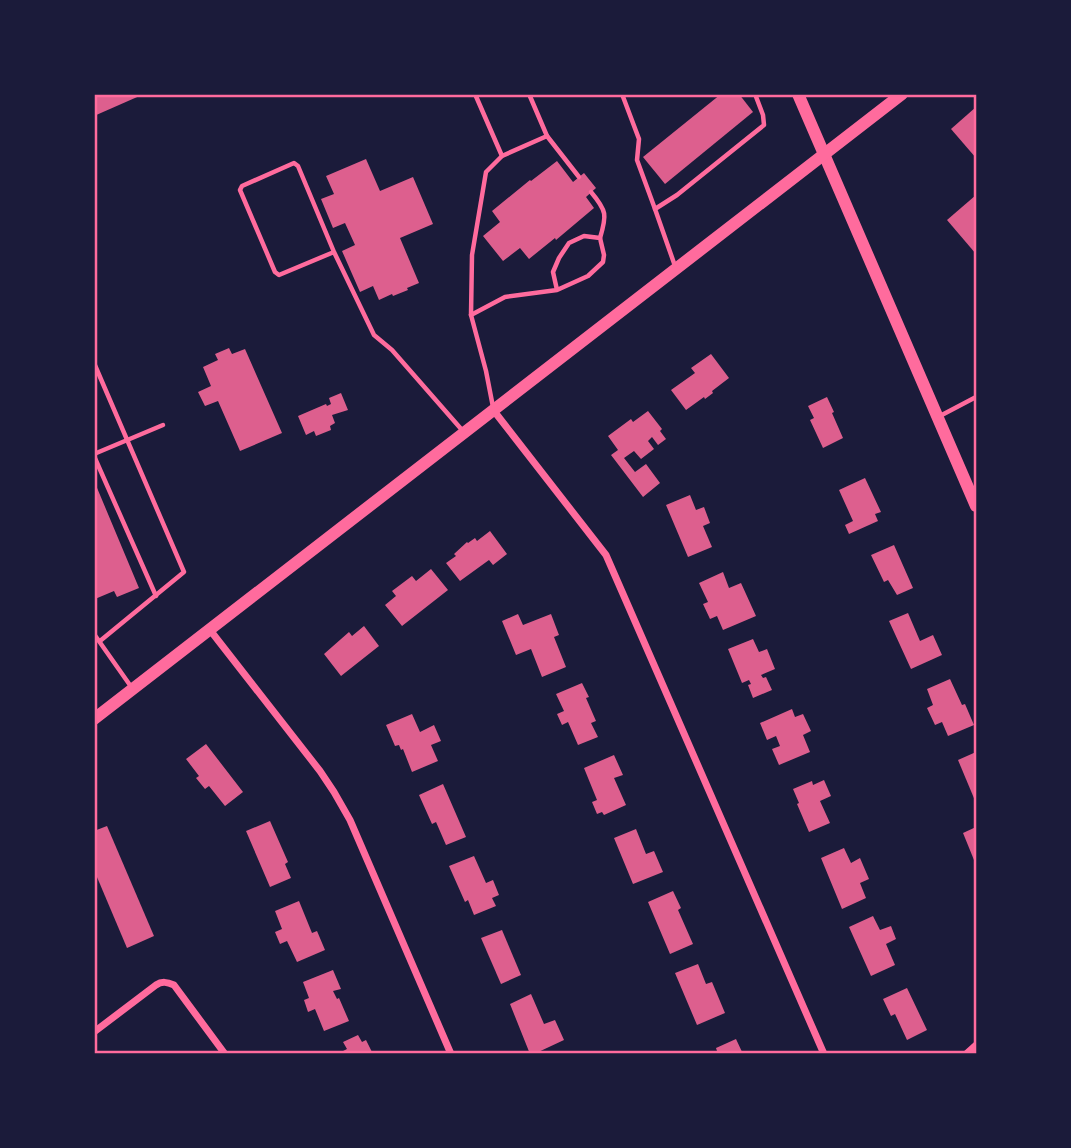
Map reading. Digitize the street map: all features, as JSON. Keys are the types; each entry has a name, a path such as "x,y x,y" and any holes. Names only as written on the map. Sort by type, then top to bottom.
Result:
{"main road":[{"path":"798,94 976,506"},
{"path":"94,719 902,94"}],"street":[{"path":"494,411 606,555 824,1054"},
{"path":"210,630 320,771 350,820 451,1054"},
{"path":"94,1032 156,985 168,982 174,985 225,1054"},
{"path":"966,1054 976,1045"}],"lane":[{"path":"475,94 502,156"},
{"path":"529,94 547,136 579,177"},
{"path":"621,94 639,139 637,160 676,270"},
{"path":"655,209 677,195 764,125 755,94"},
{"path":"494,411 471,315 472,255 486,172 502,156 547,136"},
{"path":"334,252 279,275 275,272 240,190 242,186 294,163 298,166 334,252 374,335 391,350 465,433"},
{"path":"471,315 505,297 557,290 588,276 603,262 600,238 605,214 603,206 591,192"},
{"path":"557,290 553,272 569,243 584,236 600,238"},
{"path":"94,363 184,572 100,641"},
{"path":"938,417 976,397"},
{"path":"156,596 94,455 163,425"},
{"path":"94,634 132,689"}],"building":[{"path":"94,94 144,94 94,116"},
{"path":"721,94 739,94 753,112 665,184 643,157"},
{"path":"976,107 976,158 951,129"},
{"path":"366,159 380,191 413,177 433,224 400,238 419,283 407,288 408,290 379,300 373,286 360,292 342,251 355,245 345,223 333,228 321,199 334,194 326,176"},
{"path":"557,161 573,182 584,173 596,188 586,197 594,208 529,259 520,248 503,261 483,236 500,222 492,211"},
{"path":"976,195 976,254 947,220"},
{"path":"229,348 232,354 245,349 282,433 240,451 218,401 205,406 198,392 211,386 203,367 218,360 215,354"},
{"path":"711,354 729,378 705,399 704,397 686,410 671,390 695,373 691,368"},
{"path":"341,393 348,410 332,415 335,423 330,426 331,430 316,436 314,431 306,435 298,416 331,404 329,398"},
{"path":"827,397 843,438 823,448 810,420 814,418 808,406"},
{"path":"648,411 666,439 658,445 652,437 648,441 654,449 641,459 634,451 624,458 635,472 646,464 660,483 643,497 611,455 618,450 608,436 631,419 633,422"},
{"path":"865,478 881,512 875,514 878,521 849,534 845,525 853,521 839,490"},
{"path":"95,483 139,588 117,597 114,591 95,599"},
{"path":"690,495 696,510 704,507 710,523 703,526 712,547 688,557 666,505"},
{"path":"490,531 507,554 493,565 489,560 460,581 446,563 456,556 454,554 467,542 475,538 477,541"},
{"path":"894,545 913,588 897,595 888,580 884,582 871,555"},
{"path":"431,569 448,590 402,626 385,605 396,596 392,591 412,576 416,581"},
{"path":"723,572 729,588 741,583 756,616 723,630 717,616 710,619 703,604 708,602 699,583"},
{"path":"908,613 920,641 933,635 942,655 911,669 889,621"},
{"path":"518,614 523,625 551,614 559,635 554,637 566,667 542,677 531,649 516,655 502,621"},
{"path":"364,626 379,646 341,676 324,654 349,632 352,636"},
{"path":"753,639 759,652 767,649 775,669 761,675 766,677 772,690 753,698 749,680 742,683 728,649"},
{"path":"950,679 974,725 948,736 942,722 935,725 927,708 933,705 927,689"},
{"path":"582,683 596,721 591,723 598,737 578,745 568,722 562,725 557,714 564,711 556,694"},
{"path":"792,709 795,717 803,714 811,731 803,735 810,752 779,765 772,749 780,746 776,736 767,740 760,723"},
{"path":"412,714 420,732 434,725 441,741 431,745 438,761 412,772 403,749 401,750 399,745 395,746 386,725"},
{"path":"206,744 243,792 225,806 209,786 205,789 186,759"},
{"path":"976,752 976,803 958,760"},
{"path":"614,755 623,775 614,778 626,805 604,815 602,812 597,814 592,802 597,800 584,768"},
{"path":"824,780 831,796 820,801 830,823 809,832 793,789 812,781 813,785"},
{"path":"443,784 466,837 446,845 436,822 432,824 419,795"},
{"path":"270,821 288,862 285,864 291,878 270,887 246,831"},
{"path":"107,826 154,936 127,948 94,870 94,831"},
{"path":"976,827 976,865 963,833"},
{"path":"636,829 646,854 654,851 663,872 633,884 614,838"},
{"path":"844,848 851,863 860,858 869,879 860,883 866,898 842,909 821,858"},
{"path":"474,856 486,883 493,880 499,895 492,898 496,906 474,915 468,900 465,902 449,866"},
{"path":"673,891 693,944 670,954 648,902"},
{"path":"299,901 312,933 317,931 325,950 297,962 287,941 280,944 275,932 282,929 275,911"},
{"path":"873,916 880,930 891,926 896,939 886,944 895,965 871,976 849,927"},
{"path":"502,930 521,975 501,984 481,938"},
{"path":"698,964 706,984 712,982 725,1013 697,1025 675,973"},
{"path":"333,970 341,989 333,991 349,1021 324,1031 315,1009 308,1012 304,1000 309,998 303,982"},
{"path":"907,988 927,1030 907,1040 895,1014 891,1016 883,999"},
{"path":"531,994 544,1024 555,1020 564,1040 534,1054 530,1054 510,1004"},
{"path":"358,1035 362,1042 366,1040 373,1054 337,1054 347,1049 343,1042"},
{"path":"736,1039 743,1054 718,1054 716,1048"}]}
